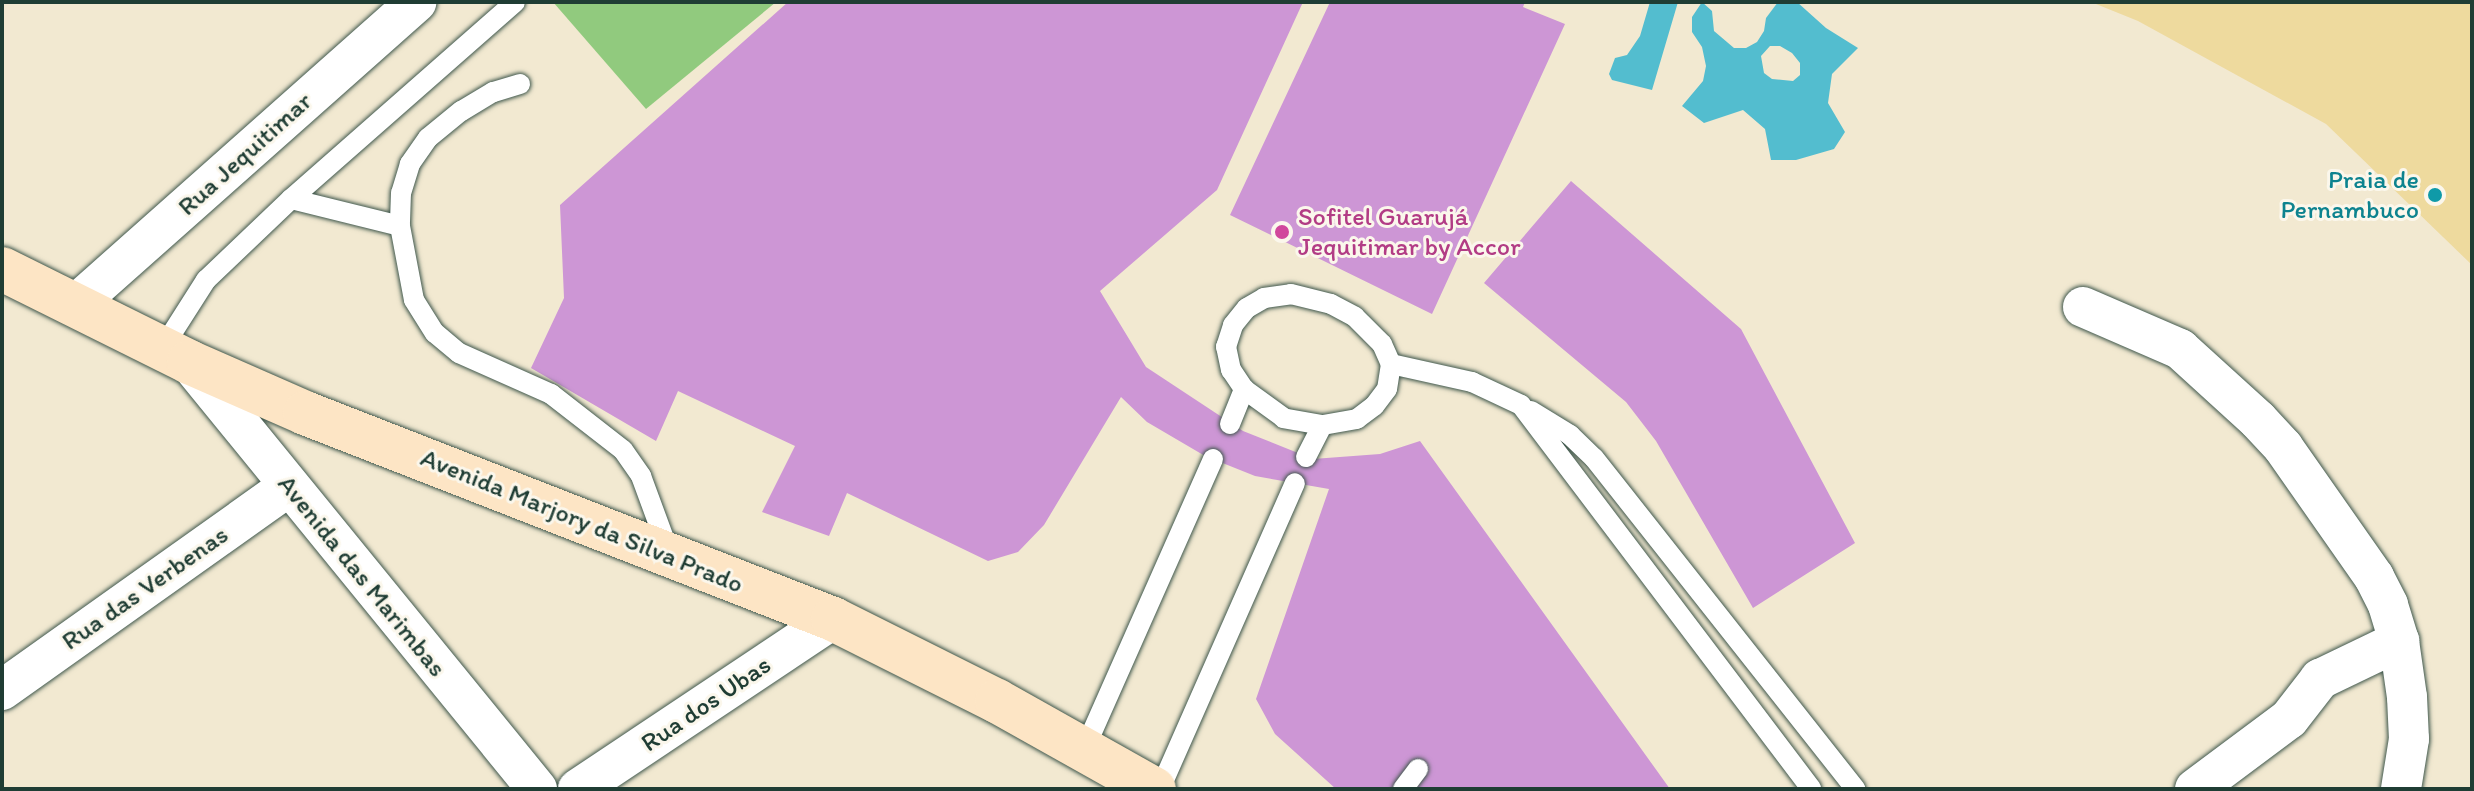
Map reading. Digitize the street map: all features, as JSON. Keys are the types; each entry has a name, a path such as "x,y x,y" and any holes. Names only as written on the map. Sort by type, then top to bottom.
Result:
{"main road":[{"name":"Avenida Marjory da Silva Prado","path":"2,269 176,355 305,413 833,619 1085,748 1154,789"}],"street":[{"name":"Rua Jequitimar","path":"74,306 416,2"},
{"path":"2083,307 2180,349 2258,420 2283,447 2374,577 2388,605 2399,641 2409,739 2401,789"},
{"name":"Avenida das Marimbas","path":"176,355 537,789"},
{"name":"Rua das Verbenas","path":"2,690 288,487"},
{"name":"Rua dos Ubas","path":"578,789 833,619"},
{"path":"2195,789 2289,719 2320,679 2399,641"}],"lane":[{"path":"176,355 199,288 291,199 515,2"},
{"path":"520,84 482,98 428,138 410,164 401,193 400,226 414,300 435,333 459,353 551,394 623,450 641,476 671,556"},
{"path":"291,199 400,226"},
{"path":"1291,294 1331,304 1370,329 1382,344 1391,364 1387,389 1374,406 1357,419 1322,425 1284,418 1244,389 1231,370 1226,347 1233,325 1247,308 1264,298 1291,294"},
{"path":"1391,364 1472,382 1521,405 1570,435 1594,458 1855,789"},
{"path":"1230,424 1244,389"},
{"path":"1521,405 1811,789"},
{"path":"1306,457 1322,425"},
{"path":"1085,748 1213,459"},
{"path":"1160,789 1295,483"},
{"path":"1403,789 1418,769"}],"green space":[{"path":"553,2 776,2 646,109"}],"sand":[{"name":"Praia de Pernambuco","path":"2091,2 2472,2 2472,265 2326,124 2138,21"}],"water":[{"path":"1650,2 1678,2 1652,90 1612,80 1609,74 1615,58 1627,55 1640,36"},
{"path":"1702,2 1712,11 1714,31 1734,48 1746,48 1757,42 1764,31 1766,18 1778,2 1797,2 1826,28 1858,48 1832,74 1828,103 1845,132 1834,149 1796,160 1771,160 1765,129 1743,110 1704,123 1682,106 1703,81 1706,66 1702,47 1692,32 1692,17","holes":["1770,46 1780,46 1792,53 1800,63 1800,75 1793,81 1772,79 1764,73 1761,56"]}],"building":[{"path":"788,2 1303,2 1217,190 1100,291 1146,367 1243,431 1313,459 1380,454 1420,441 1670,789 1336,789 1275,734 1256,699 1329,489 1255,476 1205,456 1147,422 1121,397 1044,525 1018,552 988,561 847,493 829,536 762,512 795,446 678,391 656,441 531,368 564,298 560,205"},
{"path":"1330,2 1525,2 1523,7 1565,24 1432,314 1230,215"},
{"path":"1571,181 1741,329 1855,543 1753,608 1656,441 1626,402 1484,283"}],"place":[{"name":"Praia de Pernambuco","path":"2435,195"},
{"name":"Sofitel Guarujá Jequitimar by Accor","path":"1282,232"}]}
